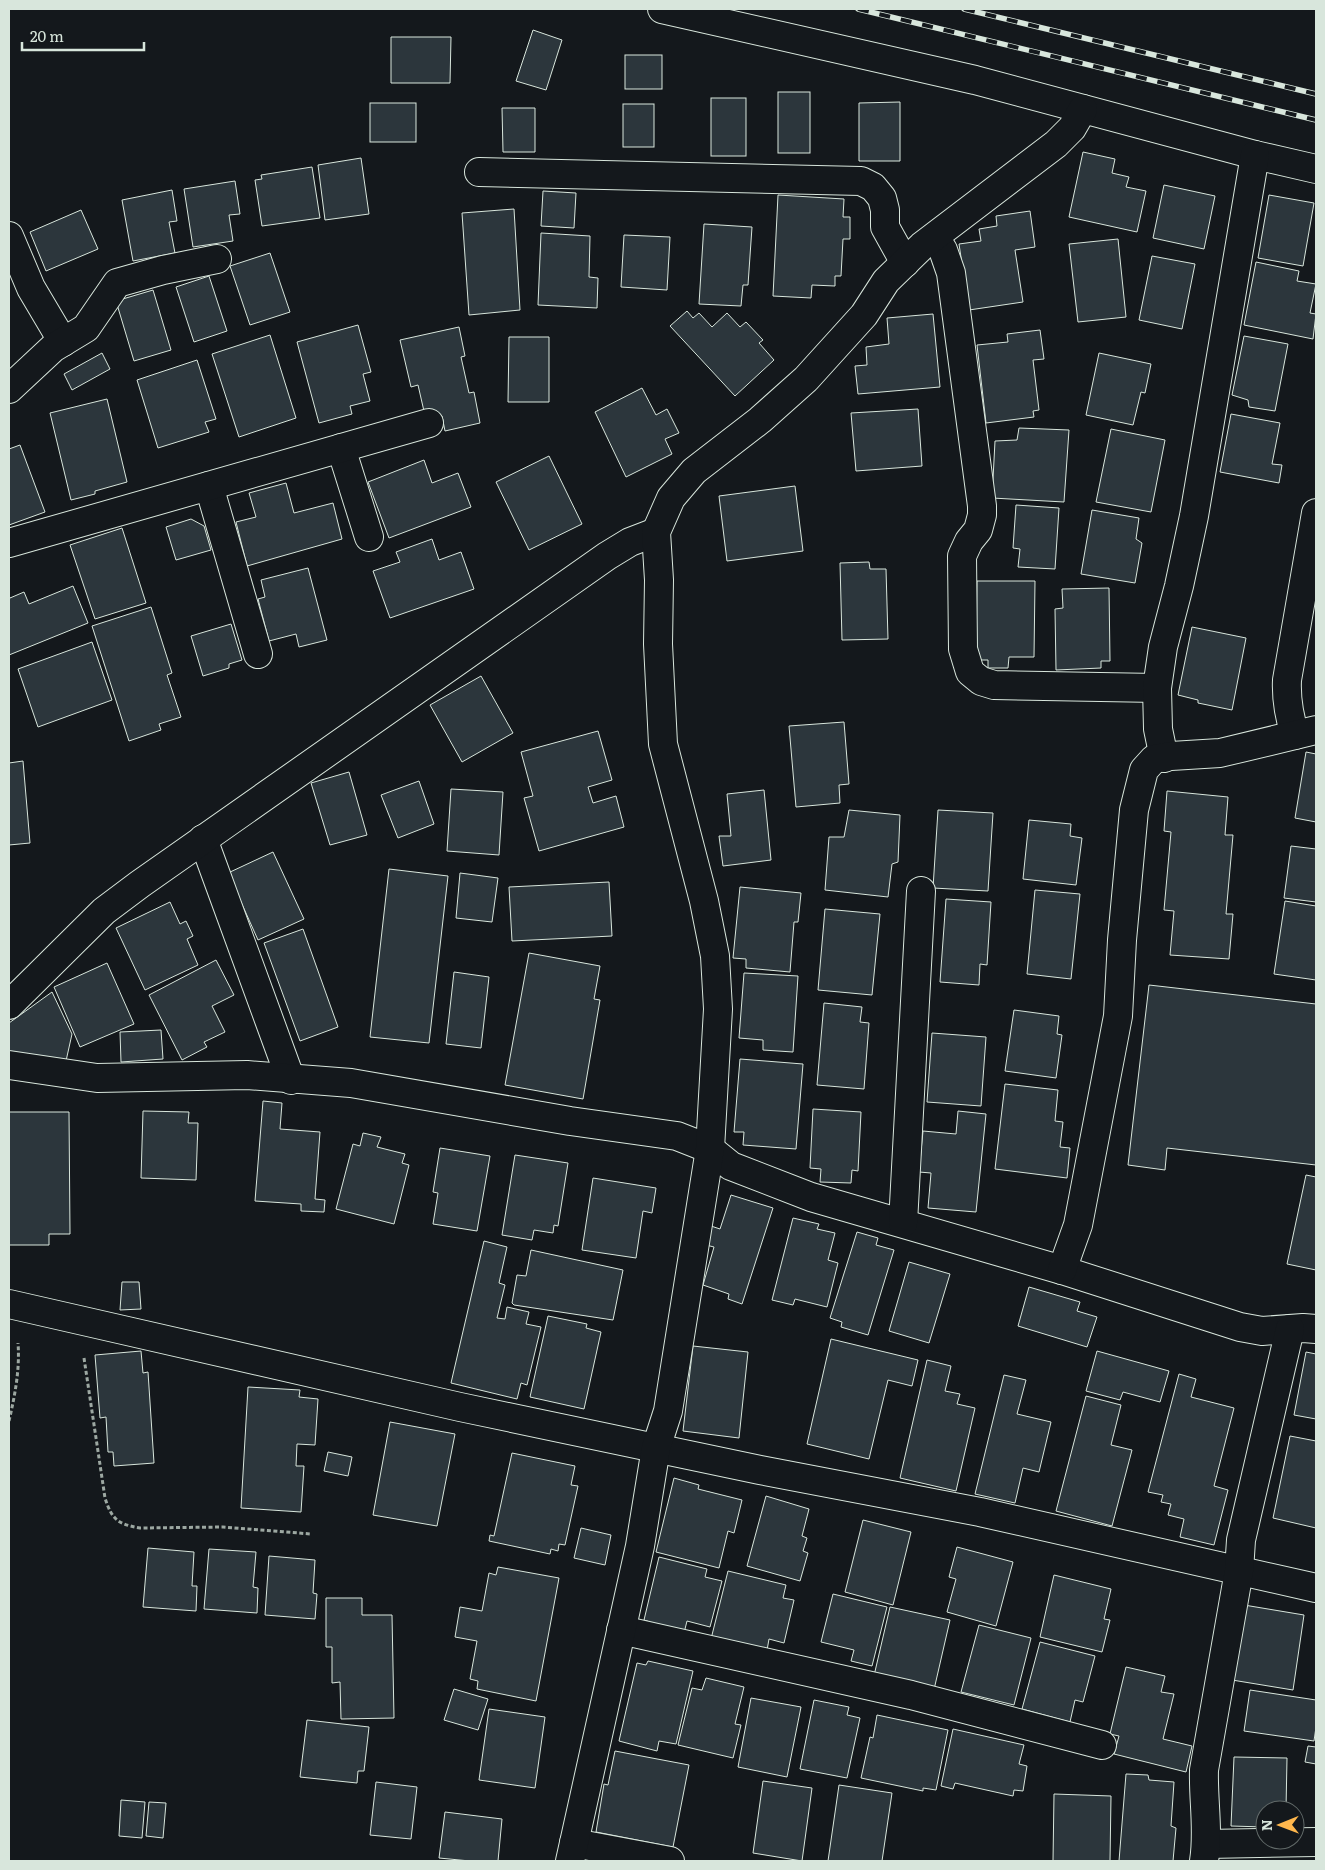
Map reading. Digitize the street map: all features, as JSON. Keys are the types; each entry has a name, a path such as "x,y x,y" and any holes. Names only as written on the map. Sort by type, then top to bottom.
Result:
{"street":[{"path":"662,9 975,80 1255,155 1316,169"},
{"path":"670,1861 572,1852 640,1546 656,1448 668,1411 710,1149 718,1009 715,956 704,901 663,744 658,644 659,580 656,532 671,498 694,471 760,420 806,378 864,315 886,281 905,263 935,237 1056,144 1072,128 1083,109"},
{"path":"1164,758 1158,728 1157,688 1163,647 1179,586 1194,516 1255,155"},
{"path":"479,172 861,181 873,187 882,198 885,210 885,227 905,263"},
{"path":"9,236 31,288 63,342"},
{"path":"935,237 943,250 951,273 982,506 978,530 962,556 962,649 970,672 981,681 994,685 1157,688"},
{"path":"9,389 53,348 86,328 117,283 163,270 217,259"},
{"path":"9,543 429,423"},
{"path":"341,448 370,537"},
{"path":"209,486 258,654"},
{"path":"1306,733 1290,718 1286,700 1287,680 1316,513"},
{"path":"9,1005 104,912 203,839 607,556 630,542 656,532"},
{"path":"1062,1270 1078,1225 1118,1016 1122,940 1134,810 1144,770 1154,760 1220,753 1306,733"},
{"path":"203,839 291,1080"},
{"path":"903,1223 921,891"},
{"path":"9,1065 97,1078 247,1075 291,1080 350,1083 570,1122 676,1136 710,1149 731,1166 811,1197 1062,1270 1240,1327 1262,1331 1303,1329 1241,1540 1239,1571 1204,1770 1203,1792 1205,1853 1316,1842"},
{"path":"12,1305 460,1407 760,1470 980,1512 1316,1588"},
{"path":"621,1630 911,1695 1102,1746"}],"path":[{"path":"9,1421 20,1361 12,1305"},
{"path":"78,1320 105,1498 114,1518 128,1526 140,1528 223,1527 311,1534"}],"building":[{"path":"533,30 562,40 546,90 516,81"},
{"path":"391,37 451,37 450,83 391,83"},
{"path":"625,55 662,55 662,89 625,89"},
{"path":"778,92 810,92 810,153 778,153"},
{"path":"711,98 746,98 746,156 711,156"},
{"path":"900,102 900,161 859,161 859,103"},
{"path":"370,103 416,103 416,142 370,142"},
{"path":"623,104 654,104 654,147 623,147"},
{"path":"502,108 535,108 535,152 503,152"},
{"path":"1083,152 1115,159 1112,173 1129,177 1126,187 1146,191 1137,232 1069,217"},
{"path":"361,158 369,214 325,220 318,165"},
{"path":"312,167 320,218 262,226 255,180 262,179 261,175"},
{"path":"235,181 240,214 229,215 233,241 193,247 184,189"},
{"path":"1164,185 1215,196 1204,249 1153,238"},
{"path":"172,190 177,221 169,222 175,253 133,261 122,200"},
{"path":"543,191 576,193 574,228 541,226"},
{"path":"778,195 844,199 843,217 850,217 850,239 843,239 841,276 835,276 835,286 812,285 811,298 773,296"},
{"path":"1269,195 1314,203 1303,266 1258,258"},
{"path":"514,209 520,310 469,315 462,213"},
{"path":"81,210 98,249 46,271 30,232"},
{"path":"1030,211 1035,247 1015,250 1023,302 969,310 959,244 981,241 979,229 997,226 996,216"},
{"path":"704,224 752,227 748,285 743,285 741,306 699,304"},
{"path":"541,233 590,236 589,277 598,278 597,308 538,305"},
{"path":"624,235 670,237 667,290 621,287"},
{"path":"1118,239 1126,317 1078,322 1069,244"},
{"path":"270,253 290,312 250,325 230,266"},
{"path":"1152,256 1195,264 1182,329 1139,320"},
{"path":"1256,262 1299,271 1297,281 1316,284 1310,313 1316,314 1313,339 1244,325"},
{"path":"209,276 227,331 194,342 176,287"},
{"path":"153,290 171,350 134,361 116,301"},
{"path":"687,311 693,318 699,313 712,327 727,313 740,327 746,322 763,340 759,343 774,360 735,396 670,326"},
{"path":"933,314 940,387 858,394 855,366 867,365 866,347 889,344 887,318"},
{"path":"358,325 371,372 363,374 370,401 350,406 352,414 319,423 297,342"},
{"path":"459,327 465,356 461,357 469,393 474,392 480,423 445,431 442,416 426,420 418,385 411,387 400,340"},
{"path":"1040,330 1044,359 1033,360 1039,410 1033,411 1034,417 986,423 977,345 1008,342 1007,334"},
{"path":"270,335 296,418 239,437 212,354"},
{"path":"1244,336 1288,344 1275,411 1249,407 1248,400 1232,395"},
{"path":"509,337 549,337 549,402 508,402"},
{"path":"102,353 110,369 72,390 64,374"},
{"path":"1099,353 1151,364 1145,393 1141,392 1133,425 1086,415"},
{"path":"197,360 216,419 205,422 209,432 158,448 137,380"},
{"path":"642,388 656,415 667,409 679,433 665,439 672,454 626,477 595,412"},
{"path":"107,399 127,482 95,491 95,494 71,500 50,413"},
{"path":"918,409 922,466 856,471 851,413"},
{"path":"1231,414 1280,423 1272,464 1282,465 1279,483 1220,472"},
{"path":"1019,428 1069,430 1064,502 992,498 995,441 1017,440"},
{"path":"1111,429 1165,440 1151,512 1096,502"},
{"path":"20,445 45,512 9,525 9,449"},
{"path":"549,456 582,524 529,550 496,482"},
{"path":"424,460 432,483 458,473 471,507 389,538 368,482"},
{"path":"286,483 294,513 333,503 342,539 247,566 236,522 256,517 249,493"},
{"path":"795,486 803,551 727,561 719,496"},
{"path":"1016,505 1059,508 1055,569 1018,567 1020,549 1013,548"},
{"path":"1092,510 1139,518 1136,539 1142,543 1135,583 1081,574"},
{"path":"191,519 204,526 211,550 176,560 166,527"},
{"path":"122,528 146,603 95,619 70,545"},
{"path":"432,539 439,560 461,552 474,589 390,618 373,571 400,562 396,552"},
{"path":"869,562 870,569 886,569 888,639 842,640 840,563"},
{"path":"308,568 327,640 299,647 296,634 269,641 258,599 265,597 261,580"},
{"path":"977,581 1035,581 1034,657 1009,657 1008,668 988,668 988,660 976,660"},
{"path":"73,586 88,623 9,655 9,596 10,598 24,592 29,604"},
{"path":"1109,588 1110,661 1101,661 1101,668 1056,670 1055,609 1063,608 1062,589"},
{"path":"151,607 172,673 167,675 181,717 159,724 161,730 129,741 92,626"},
{"path":"231,624 242,660 229,664 229,668 203,676 191,636"},
{"path":"1192,627 1246,638 1232,710 1198,703 1198,700 1178,695"},
{"path":"92,642 112,700 38,727 18,669"},
{"path":"481,676 513,733 462,762 430,705"},
{"path":"844,722 849,784 839,785 840,803 796,807 789,726"},
{"path":"598,731 612,780 588,787 593,803 616,796 624,827 539,851 524,798 533,796 521,752"},
{"path":"1306,752 1316,754 1316,822 1295,818"},
{"path":"23,761 30,843 9,845 9,763"},
{"path":"349,772 367,835 330,845 311,783"},
{"path":"419,781 434,824 398,838 381,795"},
{"path":"451,789 503,792 499,855 447,851"},
{"path":"764,790 771,860 723,866 719,836 731,836 727,794"},
{"path":"1167,791 1228,797 1225,835 1233,835 1226,914 1233,914 1229,959 1170,955 1174,911 1164,910 1171,832 1164,831"},
{"path":"849,810 900,815 898,862 892,864 888,897 825,890 829,837 844,837"},
{"path":"938,810 993,813 988,891 933,888"},
{"path":"1029,820 1071,824 1070,836 1082,838 1076,885 1023,879"},
{"path":"1291,846 1316,849 1316,902 1284,898"},
{"path":"273,852 304,919 258,940 228,873"},
{"path":"389,869 448,876 429,1043 370,1037"},
{"path":"460,873 498,878 492,922 456,918"},
{"path":"609,882 612,936 512,941 509,887"},
{"path":"740,887 801,893 798,922 794,922 790,972 746,968 746,959 733,958"},
{"path":"1035,890 1080,894 1071,979 1027,974"},
{"path":"946,899 991,902 987,965 980,964 979,985 940,982"},
{"path":"1285,901 1316,906 1316,980 1274,974"},
{"path":"170,902 180,924 186,921 193,936 187,939 198,965 145,990 116,928"},
{"path":"825,909 880,914 872,995 818,990"},
{"path":"303,929 338,1027 300,1041 264,943"},
{"path":"529,953 600,966 594,999 600,1000 583,1099 505,1085"},
{"path":"216,960 234,995 212,1006 225,1032 204,1042 207,1047 182,1060 149,995"},
{"path":"107,963 134,1024 80,1047 54,987"},
{"path":"454,972 489,977 481,1048 446,1044"},
{"path":"744,973 798,976 793,1052 763,1050 763,1040 739,1038"},
{"path":"1149,985 1316,1004 1316,1165 1167,1148 1165,1170 1128,1165"},
{"path":"52,992 72,1034 66,1061 9,1052 9,1023"},
{"path":"824,1003 862,1007 860,1022 869,1023 864,1089 817,1085"},
{"path":"1014,1010 1059,1016 1057,1034 1062,1035 1056,1078 1005,1071"},
{"path":"161,1030 163,1059 121,1062 120,1032"},
{"path":"932,1033 986,1037 981,1106 927,1102"},
{"path":"740,1059 803,1064 796,1149 743,1145 744,1132 734,1132"},
{"path":"1005,1084 1058,1090 1055,1121 1063,1122 1060,1147 1070,1148 1067,1178 995,1169"},
{"path":"263,1101 282,1103 280,1129 320,1132 315,1199 325,1200 324,1212 301,1211 301,1204 255,1201"},
{"path":"813,1109 861,1112 858,1171 852,1170 851,1183 820,1182 821,1169 810,1168"},
{"path":"143,1111 189,1112 188,1123 198,1123 196,1180 141,1178"},
{"path":"958,1111 986,1114 976,1212 928,1208 931,1173 919,1172 923,1131 956,1134"},
{"path":"9,1112 69,1112 70,1234 49,1234 49,1245 9,1245"},
{"path":"363,1133 381,1137 377,1147 405,1154 402,1163 409,1165 394,1224 336,1209 353,1144 360,1146"},
{"path":"440,1148 490,1156 477,1231 433,1224 438,1193 433,1192"},
{"path":"515,1155 568,1163 558,1226 554,1225 553,1233 534,1230 532,1240 502,1235"},
{"path":"1306,1175 1316,1177 1316,1270 1287,1264"},
{"path":"593,1178 656,1188 652,1213 643,1211 636,1258 582,1250"},
{"path":"731,1195 773,1208 742,1304 728,1299 729,1294 703,1285 714,1247 706,1245 711,1226 720,1229"},
{"path":"793,1218 819,1224 817,1229 835,1233 828,1260 838,1263 827,1307 795,1299 793,1305 772,1300"},
{"path":"857,1232 878,1238 876,1245 894,1250 868,1335 841,1327 842,1322 830,1318"},
{"path":"484,1241 507,1247 499,1283 505,1285 497,1318 505,1319 507,1307 529,1312 526,1324 541,1327 527,1385 521,1383 517,1399 451,1383"},
{"path":"531,1250 623,1270 613,1320 514,1305 512,1303 517,1275 526,1276"},
{"path":"909,1262 950,1274 929,1343 889,1331"},
{"path":"122,1282 139,1282 141,1309 120,1310"},
{"path":"1029,1287 1080,1302 1077,1311 1097,1317 1087,1347 1018,1326"},
{"path":"548,1316 587,1324 586,1328 601,1332 584,1409 530,1397"},
{"path":"831,1339 918,1360 912,1386 888,1380 869,1459 807,1444"},
{"path":"693,1346 748,1352 739,1438 683,1431"},
{"path":"141,1351 143,1373 148,1372 154,1463 114,1466 113,1452 108,1452 106,1417 100,1418 95,1355"},
{"path":"1097,1351 1169,1371 1160,1402 1123,1392 1120,1400 1086,1391"},
{"path":"1306,1352 1316,1354 1316,1419 1294,1415"},
{"path":"927,1360 951,1366 945,1391 960,1394 957,1404 975,1408 956,1491 900,1478"},
{"path":"1179,1374 1196,1379 1191,1397 1234,1408 1214,1486 1228,1490 1214,1545 1180,1537 1184,1519 1168,1515 1171,1504 1161,1502 1163,1495 1148,1492"},
{"path":"1004,1375 1026,1380 1017,1414 1051,1422 1039,1472 1023,1468 1015,1503 975,1494"},
{"path":"248,1387 300,1390 299,1397 318,1399 315,1445 297,1444 296,1466 304,1466 301,1512 241,1508"},
{"path":"1086,1396 1121,1405 1111,1445 1132,1450 1112,1526 1056,1511"},
{"path":"390,1422 455,1434 437,1526 373,1515"},
{"path":"1290,1436 1316,1441 1316,1528 1273,1518"},
{"path":"328,1452 352,1457 348,1476 324,1471"},
{"path":"512,1453 575,1466 571,1485 578,1486 565,1545 559,1544 558,1551 551,1549 550,1554 489,1541 490,1535 494,1536"},
{"path":"674,1478 699,1485 698,1489 742,1500 734,1533 728,1531 719,1568 656,1552"},
{"path":"766,1496 809,1509 802,1536 807,1538 803,1551 808,1553 800,1581 747,1566"},
{"path":"863,1520 911,1532 893,1605 845,1592"},
{"path":"581,1528 611,1535 605,1565 574,1558"},
{"path":"957,1547 1013,1562 996,1626 947,1612 956,1579 949,1577"},
{"path":"148,1548 194,1552 192,1586 197,1586 196,1611 143,1607"},
{"path":"209,1549 256,1552 253,1587 258,1588 257,1613 204,1609"},
{"path":"269,1556 315,1560 313,1593 317,1594 315,1619 265,1615"},
{"path":"659,1557 707,1569 705,1577 722,1581 710,1627 687,1621 683,1637 649,1628 650,1622 644,1620"},
{"path":"498,1567 559,1578 536,1701 477,1689 478,1681 470,1679 477,1641 455,1637 460,1607 482,1611 489,1573 496,1575"},
{"path":"728,1571 786,1585 783,1598 794,1600 784,1643 769,1639 766,1656 710,1643"},
{"path":"1054,1575 1111,1589 1104,1619 1110,1620 1102,1652 1040,1637"},
{"path":"833,1594 887,1607 872,1666 851,1661 854,1650 821,1642"},
{"path":"326,1598 362,1598 362,1615 392,1615 394,1718 341,1719 340,1682 332,1683 332,1647 326,1647"},
{"path":"1244,1605 1304,1615 1293,1690 1232,1680"},
{"path":"890,1607 950,1620 933,1694 873,1680"},
{"path":"979,1625 1031,1638 1014,1705 961,1692"},
{"path":"1040,1642 1095,1656 1083,1702 1075,1700 1070,1722 1022,1709"},
{"path":"648,1661 693,1671 676,1744 659,1741 657,1751 619,1741 637,1663 646,1665"},
{"path":"1126,1667 1165,1676 1161,1692 1174,1694 1163,1739 1192,1746 1186,1772 1114,1754 1119,1736 1110,1734"},
{"path":"706,1678 744,1687 735,1724 741,1725 733,1758 678,1745 692,1688 702,1690"},
{"path":"454,1689 488,1699 478,1730 444,1720"},
{"path":"1250,1690 1316,1700 1314,1741 1244,1731"},
{"path":"751,1698 801,1707 787,1777 738,1767"},
{"path":"814,1700 849,1707 847,1715 860,1718 847,1778 800,1769"},
{"path":"489,1709 545,1717 535,1788 479,1780"},
{"path":"877,1715 948,1730 936,1790 923,1788 923,1791 861,1778 870,1737 873,1738"},
{"path":"307,1720 369,1727 364,1771 358,1771 357,1783 300,1777"},
{"path":"953,1729 1024,1745 1019,1764 1027,1766 1023,1791 1014,1790 1013,1796 955,1783 953,1789 941,1786"},
{"path":"1308,1746 1316,1747 1316,1764 1305,1762"},
{"path":"615,1751 689,1765 673,1847 596,1832 604,1784 608,1785"},
{"path":"1234,1757 1287,1758 1286,1800 1255,1800 1255,1827 1231,1826"},
{"path":"1126,1774 1148,1775 1149,1780 1174,1782 1171,1826 1176,1828 1173,1861 1119,1861"},
{"path":"763,1781 812,1788 802,1861 753,1853"},
{"path":"376,1782 417,1787 411,1839 370,1835"},
{"path":"839,1785 892,1793 882,1861 828,1861"},
{"path":"1054,1794 1111,1796 1110,1861 1053,1861"},
{"path":"121,1800 145,1802 142,1838 119,1836"},
{"path":"149,1802 166,1803 163,1838 146,1836"},
{"path":"445,1812 502,1819 498,1861 439,1858"}],"railway":[{"path":"858,9 1316,120"},
{"path":"964,9 1316,94"}]}
